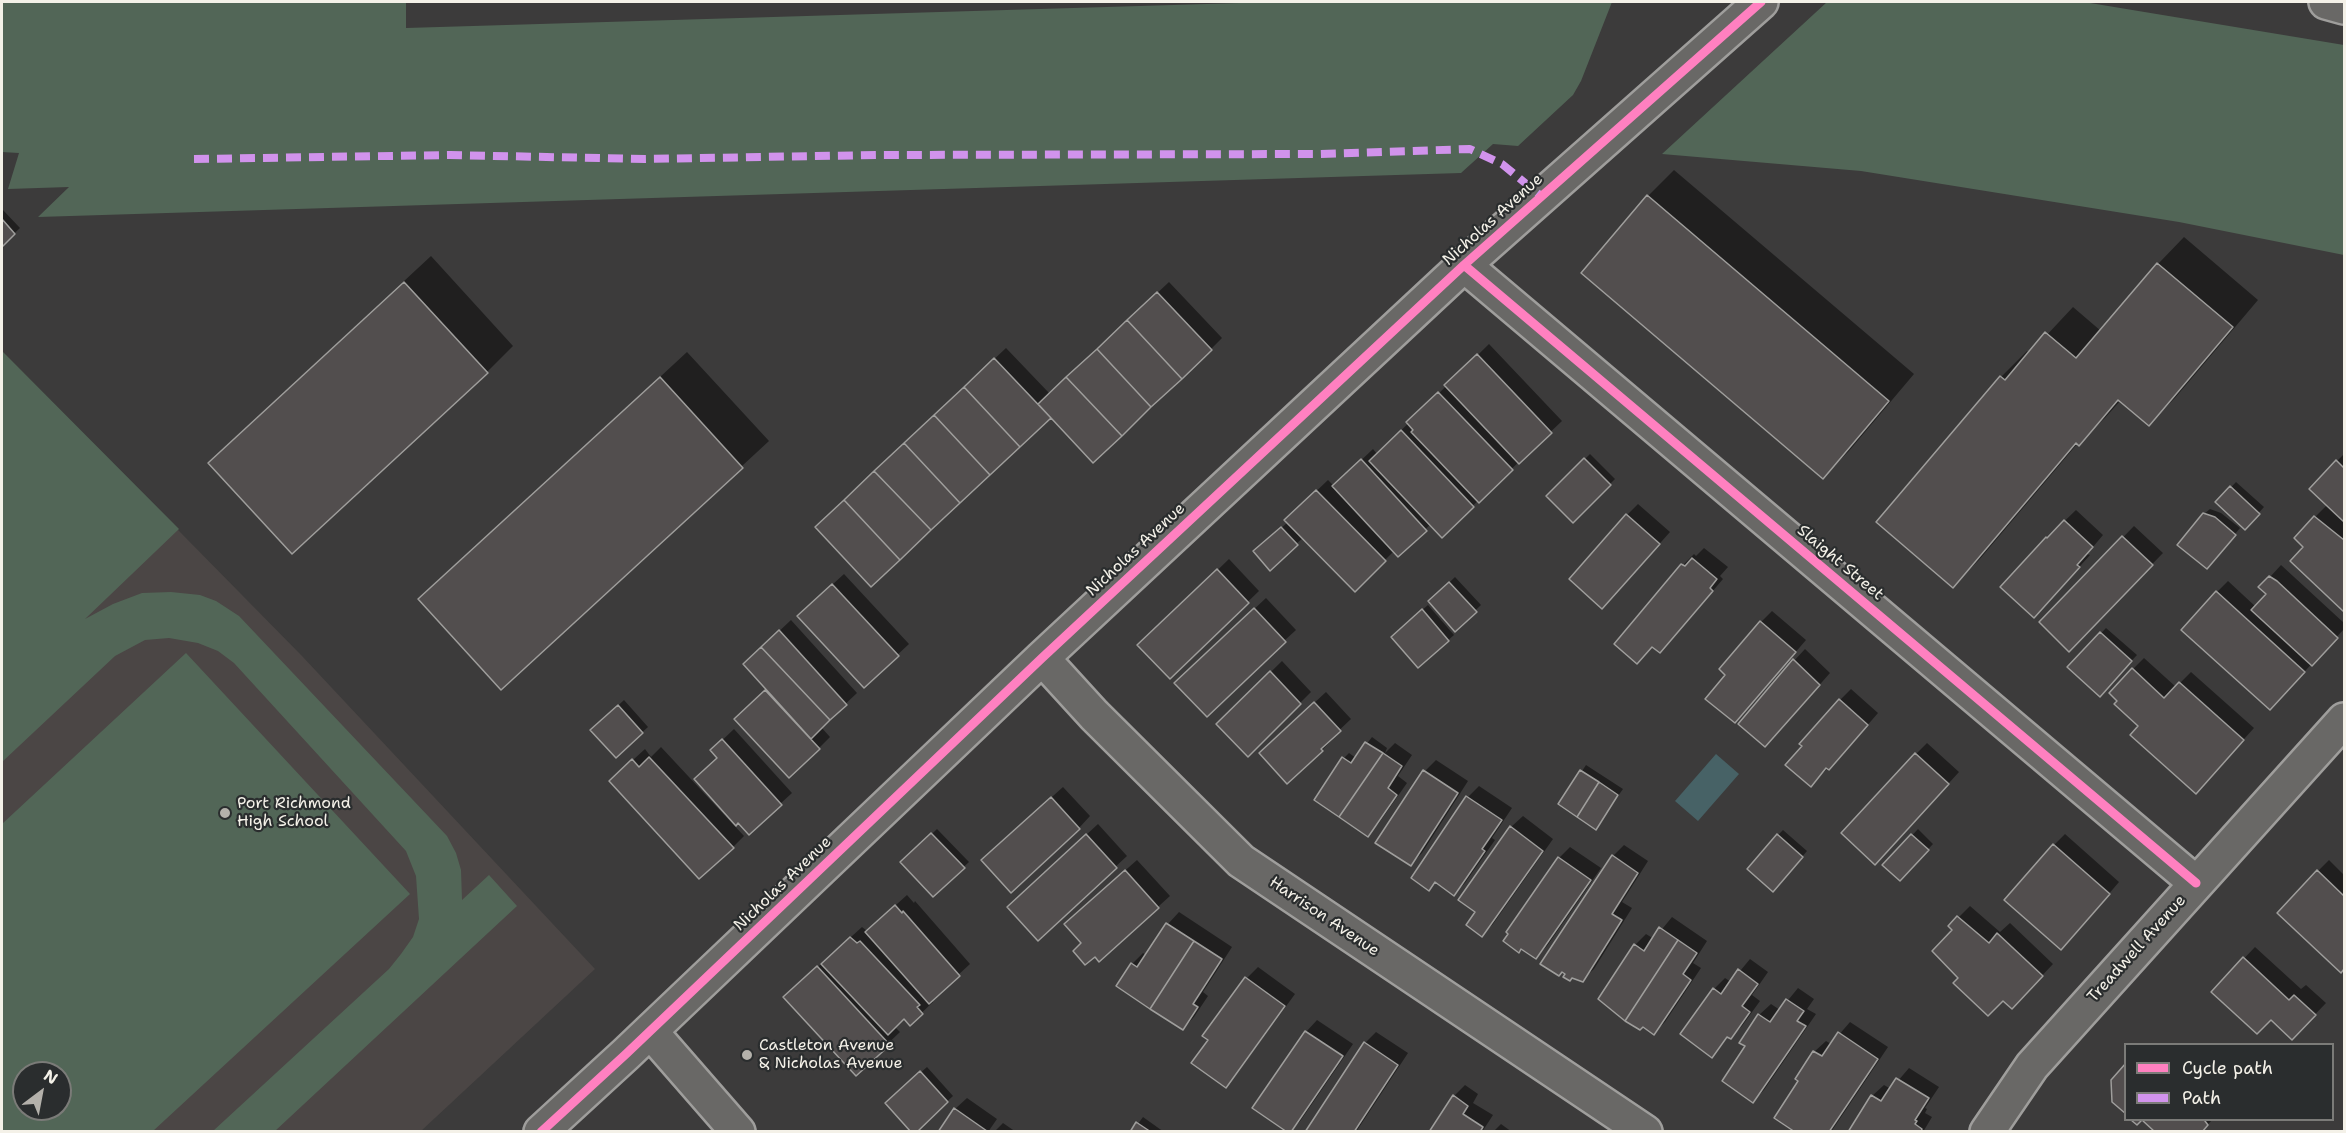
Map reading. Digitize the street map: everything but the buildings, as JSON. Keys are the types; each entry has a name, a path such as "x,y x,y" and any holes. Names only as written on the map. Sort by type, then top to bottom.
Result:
{"street":[{"name":"Nicholas Avenue","path":"541,1131 650,1031 1042,657 1464,265 1761,2"},
{"path":"2326,2 2344,7"},
{"name":"Slaight Street","path":"1464,265 2196,883"},
{"name":"Harrison Avenue","path":"1042,657 1094,715 1241,861 1645,1131"},
{"name":"Treadwell Avenue","path":"1987,1131 2032,1066 2344,720"},
{"path":"650,1031 738,1131"}],"shaded area":[{"name":"Port Richmond High School","path":"2,351 302,656 595,969 421,1131 2,1131"}],"green space":[{"path":"2,2 406,2 406,28 1273,2 1612,2 1581,81 1573,95 1518,146 1493,144 1461,173 38,217 69,187 8,189 19,153 2,152"},
{"path":"1827,2 2084,2 2344,45 2344,255 2179,222 1861,171 1662,154"},
{"path":"2,351 179,529 85,619 113,604 142,593 171,592 200,595 216,601 239,616 447,836 456,853 461,870 462,900 489,875 517,906 275,1131 213,1131 389,969 401,954 413,937 419,919 416,876 406,851 234,663 218,651 198,643 169,638 145,640 115,656 2,762"},
{"path":"186,653 410,894 153,1131 2,1131 2,824"}],"water":[{"path":"1716,754 1739,774 1698,821 1675,801"}],"marked path":[{"path":"194,159 450,155 645,159 876,155 1318,154 1470,149 1502,164 1541,196"}],"cycle path":[{"path":"541,1132 1042,658 1464,265 1761,2"},
{"path":"1464,265 2196,883"}],"place":[{"name":"Port Richmond High School","path":"225,813"},
{"name":"Castleton Avenue & Nicholas Avenue","path":"747,1055"}]}
